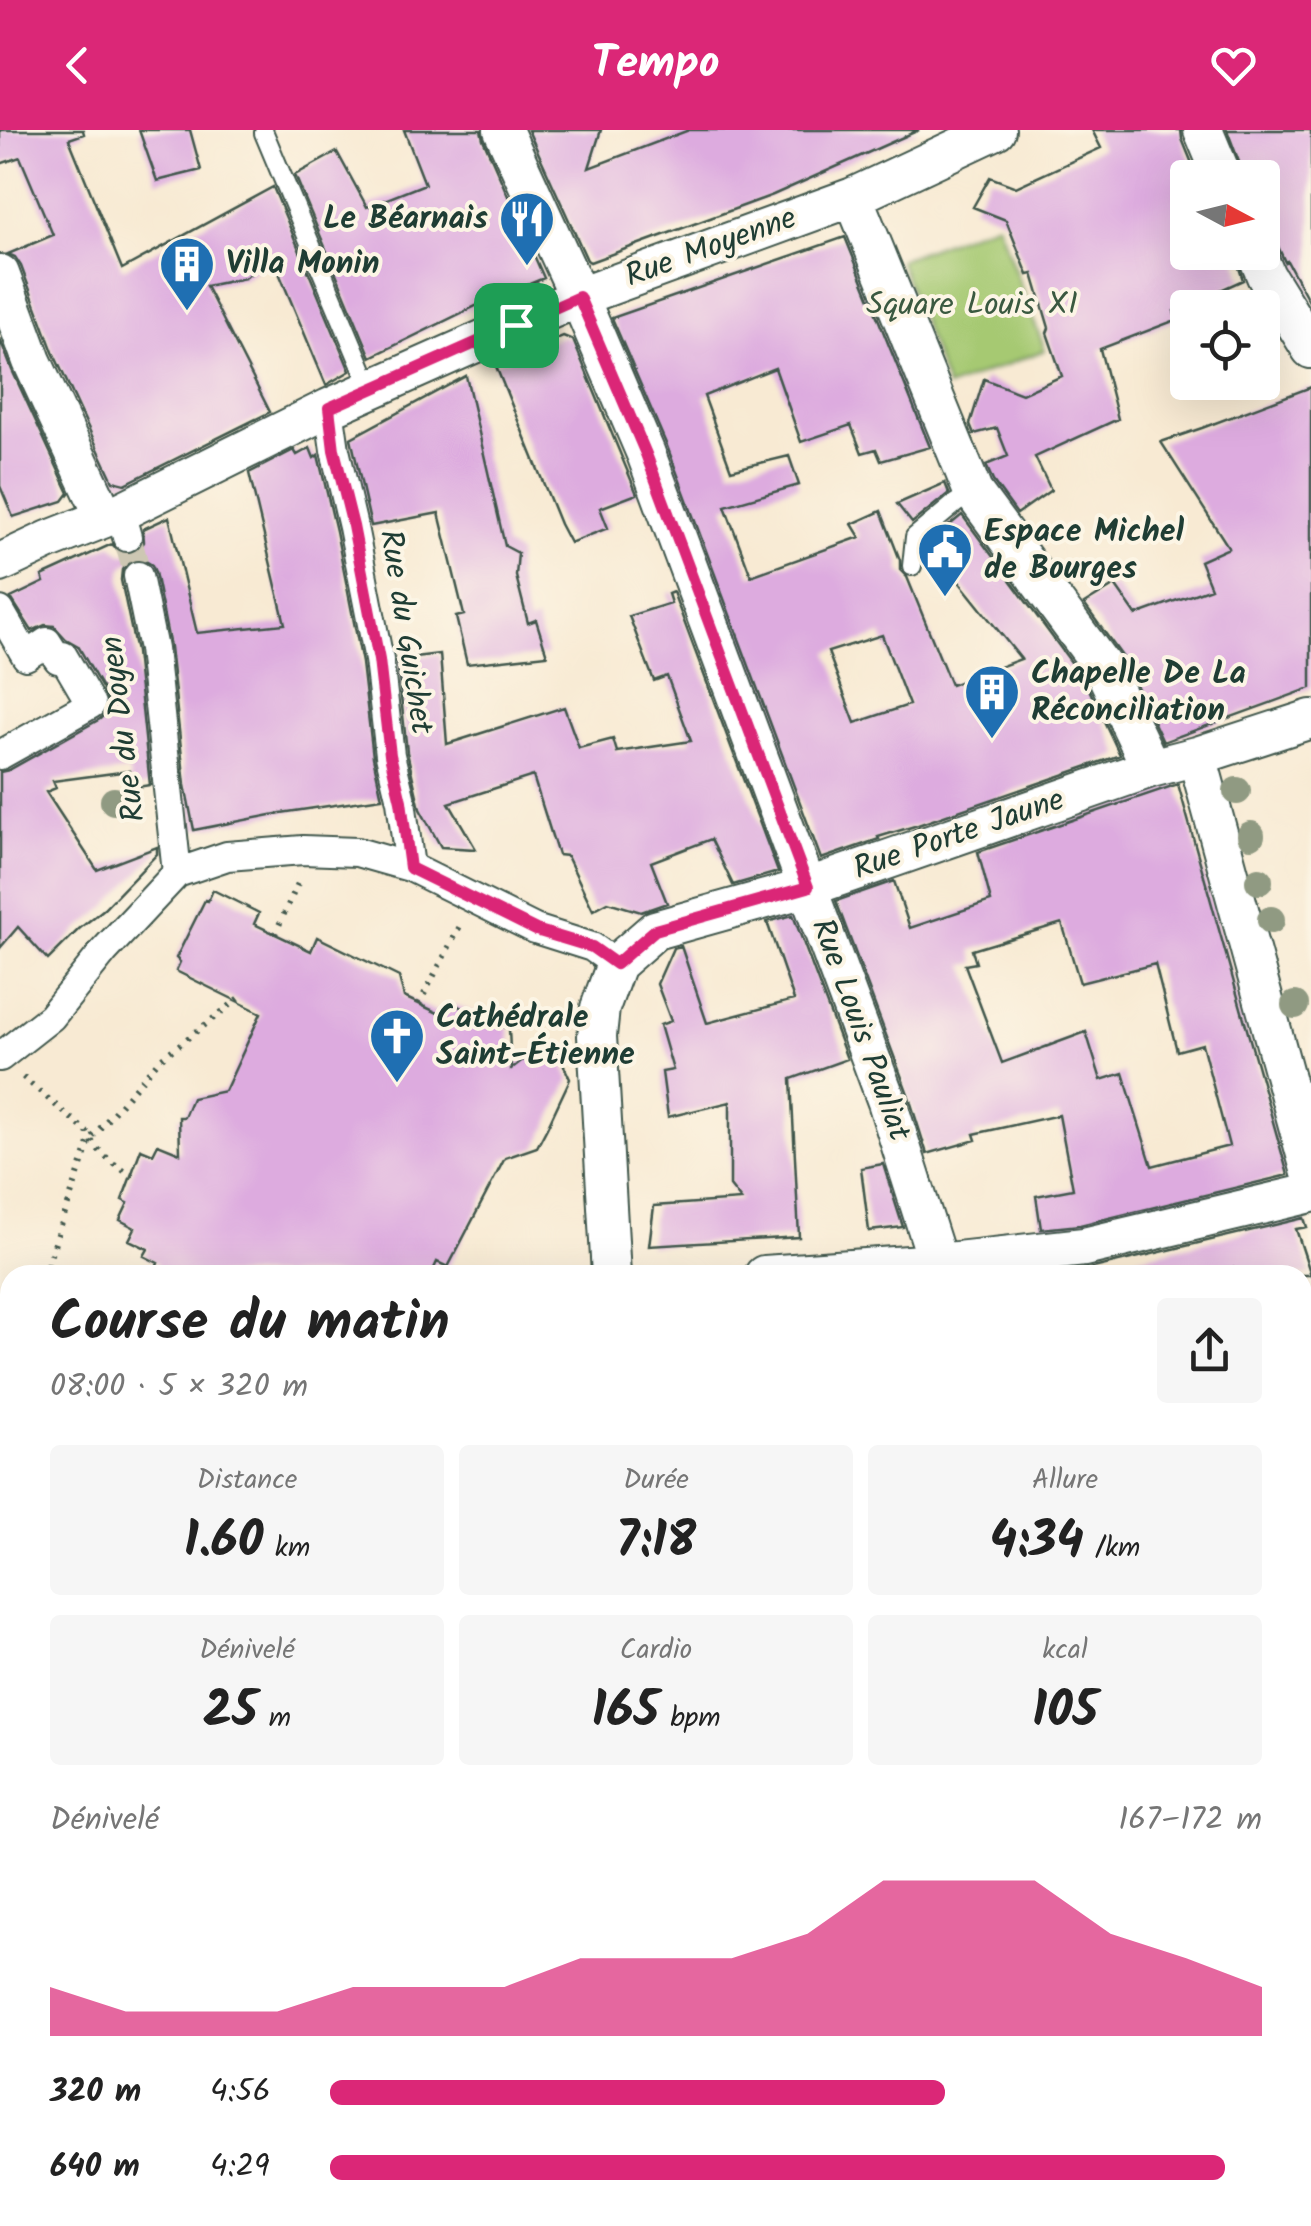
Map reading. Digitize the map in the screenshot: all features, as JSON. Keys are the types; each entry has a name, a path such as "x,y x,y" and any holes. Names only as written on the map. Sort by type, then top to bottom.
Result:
{"street":[{"name":"Rue Louis Pauliat","path":"503,130 646,454 887,1102 938,1263"},
{"name":"Rue Moyenne","path":"0,563 49,540 117,522 329,408 579,297 853,196 996,130"},
{"path":"1203,130 1216,160"},
{"path":"853,196 974,492 1104,669 1151,768"},
{"path":"1264,270 1311,350"},
{"path":"0,274 32,362 117,522"},
{"name":"Rue du Guichet","path":"329,408 334,450 379,660 390,755 410,868"},
{"name":"Rue du Doyen","path":"138,576 153,650 177,874"},
{"path":"0,611 26,656 47,642 58,659 62,656 91,704 0,755"},
{"name":"Rue Porte Jaune","path":"616,964 655,930 808,887 1151,768 1310,724"},
{"path":"1197,756 1311,1172"},
{"path":"0,1057 51,1017 104,951 177,874 227,856 314,850 357,852 410,868 536,930 592,947 616,964 600,1008 598,1036 610,1265"},
{"path":"909,1265 1084,1247 1311,1193"}],"lane":[{"path":"264,133 371,389"},
{"path":"912,566 916,537 974,492"}],"path":[{"path":"274,934 314,850"},
{"path":"418,1004 457,933"},
{"path":"47,1265 90,1140 158,1061 244,994"},
{"path":"0,1057 139,1180"}],"green space":[{"name":"Square Louis XI","path":"997,223 1045,350 947,388 899,260"}],"building":[{"path":"0,130 83,130 84,134 69,139 122,269 273,187 350,371 326,385 272,256 245,278 206,286 270,412 125,484 113,481 53,352 21,266 8,254 53,235 20,157 0,164"},
{"path":"139,130 190,130 201,170 157,181"},
{"path":"404,130 481,130 544,278 371,357 295,175 337,152 367,207 425,184"},
{"path":"528,130 601,130 589,168 689,130 919,130 773,195 590,262"},
{"path":"1092,130 1181,130 1191,160 1170,160 1170,270 1240,270 1243,280 1221,290 1170,290 1170,322 1100,349 1118,419 1035,457 1051,490 1017,514 986,465 1008,456 997,428 974,434 970,424 984,379 1022,394 1062,376 1033,274 1028,275 1006,220 973,207 990,177 1016,187 1101,148"},
{"path":"1227,130 1311,130 1311,305 1280,251 1280,160 1238,160"},
{"path":"845,237 930,447 881,461 876,449 862,453 851,425 801,442 775,368 704,396 731,470 789,456 799,485 725,506 751,576 860,537 852,524 881,511 900,560 900,570 907,577 951,685 1021,659 928,543 962,515 1085,681 1120,755 821,859 667,446 612,318","holes":["882,635 909,705 855,723 828,652"]},
{"path":"563,336 573,340 637,494 600,508 608,528 570,543 495,364"},
{"path":"0,339 69,493 63,501 13,517 0,486"},
{"path":"466,376 505,546 518,553 516,576 528,623 536,620 547,655 467,664 456,617 464,615 439,513 371,526 351,438"},
{"path":"1311,387 1311,688 1163,742 1124,659 1084,604 1115,585 1136,615 1211,588 1200,561 1229,548 1161,442"},
{"path":"310,448 314,458 318,455 336,531 362,663 382,798 194,830 185,785 170,647 155,572 144,560 134,559 122,570 121,580 136,652 150,785 131,788 129,771 53,781 56,788 46,792 97,870 157,847 157,854 48,960 18,927 0,948 0,772 100,719 108,705 78,646 54,626 32,631 11,598 44,582 42,576 112,544 122,554 139,550 144,542 143,529 169,517 197,633 285,624 249,473 294,450 297,455"},
{"path":"945,483 949,493 912,523 897,504"},
{"path":"673,592 778,872 733,885 711,839 651,862 667,903 641,912 608,902 593,910 567,856 558,855 533,776 449,803 476,849 441,847 420,809 407,752 397,659 440,654 447,744 564,707 579,748 613,739 617,752 691,741 667,676 654,681 629,616 671,603 668,594"},
{"path":"1178,784 1288,1175 1080,1225 1041,1229 1036,1196 1073,1189 1059,1115 974,1134 976,1140 927,1154 836,901 894,881 910,928 991,901 978,852","holes":["1062,923 1080,983 1155,964 1177,1051 1202,1044 1229,1146 1152,1166 1123,1073 1101,1080 1086,1032 1002,1063 965,965 976,963 972,950"]},
{"name":"Cathédrale Saint-Étienne","path":"213,890 259,913 254,924 311,951 317,937 399,977 404,997 438,1013 456,1005 509,1029 511,1069 542,1045 557,1051 570,1079 547,1128 537,1147 505,1158 449,1265 157,1265 144,1256 148,1249 129,1240 135,1228 120,1220 128,1203 122,1200 141,1149 153,1154 158,1144 180,1153 179,1117 184,1117 192,1098 225,1091 261,1013 176,971 180,962 176,958 205,900"},
{"path":"793,915 847,1059 791,1079 799,1237 649,1246 654,1206 741,1200 730,1186 730,1102 668,1117 662,1072 673,1070 660,1025 671,1021 657,984 673,948 681,946 707,1023 794,1000 767,922"},
{"path":"883,1164 903,1227 869,1231 861,1168"},
{"path":"1304,1218 1307,1227 1296,1229 1308,1265 1106,1265"}],"tunnel":[{"path":"127,537 138,576"}],"place":[{"name":"Le Béarnais","path":"527,268"},
{"name":"Villa Monin","path":"187,313"},
{"name":"Espace Michel de Bourges","path":"945,599"},
{"name":"Chapelle De La Réconciliation","path":"992,741"},
{"name":"Cathédrale Saint-Étienne","path":"397,1085"}],"route":[{"path":"579,297 646,454 808,887 655,930 616,964 592,947 536,930 410,868 390,755 379,660 334,450 329,408 516,325 579,297"}]}
